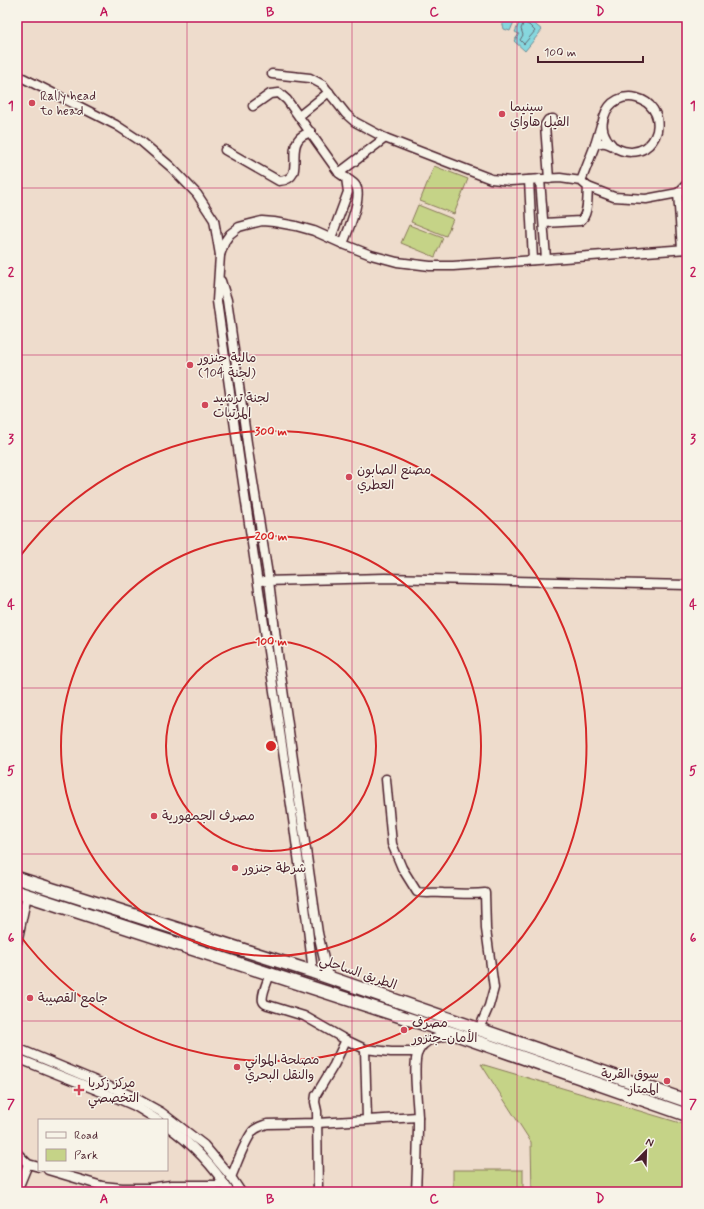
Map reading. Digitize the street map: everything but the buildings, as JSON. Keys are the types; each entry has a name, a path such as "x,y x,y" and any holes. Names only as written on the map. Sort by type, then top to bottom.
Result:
{"highway":[{"name":"الطريق الساحلي","path":"17,878 328,977 687,1101"},
{"path":"22,894 455,1034 687,1115"},
{"path":"670,1109 687,1121"}],"street":[{"path":"272,74 310,78 323,85 346,114 355,122 385,138 491,179 510,181 560,178 581,180 588,187 614,197 646,199 678,192 687,184"},
{"path":"17,75 116,125 142,142 171,167 197,194 214,220 220,255 217,301 293,820 308,929 312,972"},
{"path":"299,116 329,92"},
{"path":"253,106 270,94 279,93 287,100 343,176 348,192 332,238"},
{"path":"581,180 595,145 602,122 606,111 612,103 622,98 632,97 641,99 649,104 654,111 658,120 658,125 656,134 651,143 636,152 629,152 620,150 607,140 603,132 602,122"},
{"path":"550,179 544,125 548,120 553,119"},
{"path":"225,150 279,181 285,180 291,178 294,172 294,154 298,139 311,132"},
{"path":"343,176 385,138"},
{"path":"595,145 602,142 612,145"},
{"path":"343,176 352,181 357,187 358,192 356,208 343,244"},
{"path":"540,179 546,259"},
{"path":"529,180 533,260"},
{"path":"544,223 580,221 583,219 586,215 588,187"},
{"path":"220,255 225,241 230,234 239,228 262,221 296,226 314,231 343,244 396,262 410,264 453,266 685,249 678,192"},
{"path":"219,276 227,300 318,934 328,977"},
{"path":"224,346 233,344"},
{"path":"247,511 257,510"},
{"path":"258,582 385,578 687,585"},
{"path":"386,779 392,844 402,868 417,892 426,894 440,892 485,893 486,929 494,988 489,1006 478,1029"},
{"path":"17,943 22,894"},
{"path":"270,974 264,994 264,1003 304,1016 365,1049 391,1052 418,1052"},
{"path":"416,1192 418,1117 415,1064 418,1052 424,1044 433,1038 455,1034"},
{"path":"318,1192 316,1095 334,1065 346,1040"},
{"path":"17,1048 132,1096 156,1109 204,1145 231,1177 241,1192"},
{"path":"365,1049 367,1120"},
{"path":"17,1058 135,1106 156,1119"},
{"path":"673,1096 687,1094"},
{"path":"231,1177 248,1139 254,1130 267,1124 317,1123 418,1117"},
{"path":"168,1127 200,1155 228,1188"},
{"path":"17,1153 28,1164 38,1167"},
{"path":"17,1191 28,1164"},
{"path":"51,1171 101,1189 122,1188 151,1190 171,1185 228,1188"}],"green space":[{"path":"434,166 468,179 454,214 420,201"},
{"path":"418,205 453,219 446,236 411,222"},
{"path":"409,225 443,238 435,257 401,243"},
{"path":"481,1064 687,1125 687,1192 646,1192 641,1187 635,1192 532,1192 531,1142"},
{"path":"453,1170 523,1170 523,1192 453,1192"}],"water":[{"path":"501,17 516,17 510,31 504,29"},
{"path":"522,17 531,21 542,30 525,51 514,41 519,34 515,32"}],"place":[{"name":"Rally head to head","path":"32,103"},
{"name":"سينيما الفيل هاواي","path":"502,114"},
{"name":"مالية جنزور (لجنة 104)","path":"190,365"},
{"name":"لجنة ترشيد المرتبات","path":"205,405"},
{"name":"مصنع الصابون العطري","path":"349,477"},
{"name":"مصرف الجمهورية","path":"154,816"},
{"name":"شرطة جنزور","path":"235,868"},
{"name":"جامع القصيبة","path":"30,998"},
{"name":"مصرف الأمان-جنزور","path":"404,1030"},
{"name":"مصلحة المواني والنقل البحري","path":"237,1067"},
{"name":"سوق القرية الممتاز","path":"667,1081"},
{"name":"مركز زكريا التخصصي","path":"79,1090"}]}
